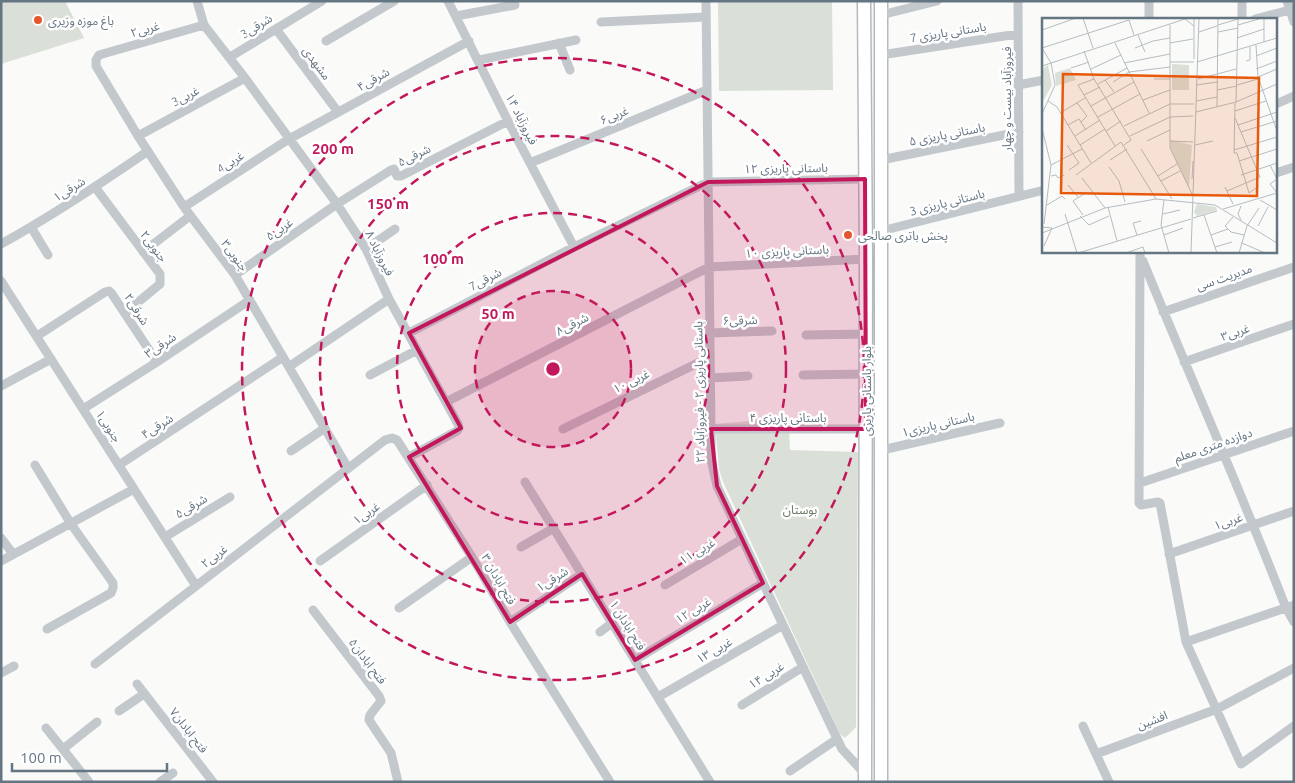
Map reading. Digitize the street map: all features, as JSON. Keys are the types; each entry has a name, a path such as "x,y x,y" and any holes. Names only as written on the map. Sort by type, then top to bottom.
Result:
{"main road":[{"name":"بلوار باستانی پاریزی","path":"863,779 866,429 864,1"},
{"name":"بلوار باستانی پاریزی","path":"880,1 881,778"},
{"path":"863,779 881,778"}],"street":[{"name":"فیروزآباد ۸","path":"197,1 204,25 337,204 366,248 389,299 458,424 459,428 409,457"},
{"name":"شرقی3","path":"230,58 322,1"},
{"path":"326,41 394,1"},
{"name":"فیروزآباد ۱۴","path":"448,1 574,247"},
{"name":"باستانی پاریزی ۲ - فیروزآباد ۲۲","path":"706,1 710,378 713,472 717,486 837,739 863,779"},
{"path":"881,15 937,1"},
{"name":"فیروزآباد بیست و چهار","path":"1018,1 1019,196"},
{"path":"1149,1 1149,18"},
{"path":"1242,1 1242,18"},
{"path":"456,16 515,5"},
{"path":"1259,18 1288,6 1294,22"},
{"path":"601,22 706,17"},
{"name":"غربی۲","path":"96,60 99,56 204,25"},
{"name":"مشهدی","path":"276,29 338,112"},
{"name":"باستانی پاریزی 7","path":"881,55 1018,34"},
{"path":"479,60 576,40"},
{"name":"شرقی۴","path":"289,139 469,41"},
{"path":"559,43 570,70"},
{"name":"جنوبی۳","path":"96,60 96,66 138,136 190,216 235,275 348,468"},
{"name":"غربی3","path":"138,136 245,78"},
{"path":"1018,85 1042,80"},
{"name":"غربی۶","path":"530,163 707,90"},
{"path":"1278,103 1294,96"},
{"name":"شرقی۵","path":"337,204 391,170 394,169 397,176 401,176 508,121"},
{"name":"باستانی پاریزی ۵","path":"881,160 1019,132"},
{"name":"غربی4","path":"184,207 289,139"},
{"name":"شرقی۱","path":"1,244 95,187 148,151"},
{"path":"1278,172 1294,167"},
{"name":"باستانی پاریزی ۱۲","path":"708,182 865,179"},
{"name":"شرقی7","path":"409,333 574,247 708,182"},
{"name":"جنوبی۲","path":"95,187 160,274 160,284 125,313"},
{"name":"باستانی پاریزی 3","path":"881,231 1042,190"},
{"name":"غربی۵","path":"235,275 337,204"},
{"path":"143,252 190,216"},
{"path":"31,227 48,255"},
{"path":"366,248 395,229"},
{"path":"1140,254 1184,362 1290,606 1294,622"},
{"path":"1140,254 1139,503 1141,505 1160,503 1186,642 1241,764 1294,726"},
{"name":"باستانی پاریزی ۱۰","path":"709,267 866,259"},
{"name":"شرقی۸","path":"446,402 709,267"},
{"name":"مدیریت سی","path":"1163,312 1294,267"},
{"name":"جنوبی۱","path":"1,281 196,586"},
{"name":"شرقی۲","path":"37,336 109,291 157,362"},
{"path":"290,366 389,299"},
{"name":"شرقی۳","path":"83,409 250,300"},
{"name":"غربی۳","path":"1184,362 1294,324"},
{"name":"شرقی۶","path":"710,333 772,331"},
{"path":"806,335 866,334"},
{"path":"370,375 417,350"},
{"name":"شرقی۴","path":"119,465 283,357"},
{"name":"غربی ۱۰","path":"564,429 710,357"},
{"path":"1,386 51,359"},
{"path":"803,375 866,374"},
{"path":"710,378 748,376"},
{"name":"باستانی پاریزی۱","path":"882,450 1000,423"},
{"path":"290,451 325,428"},
{"name":"باستانی پاریزی ۴","path":"711,429 866,429"},
{"name":"دوازده متری معلم","path":"1140,483 1294,431"},
{"name":"فتح ابادان ۳","path":"348,468 385,440 392,438 397,440 472,557 510,622 610,782"},
{"path":"35,465 71,524 113,583 111,592 48,629"},
{"name":"غربی۲","path":"94,664 348,468"},
{"name":"فتح ابادان ۱","path":"525,482 710,782"},
{"name":"غربی۱","path":"320,561 427,485"},
{"path":"1,561 134,489"},
{"name":"شرقی۵","path":"165,537 230,497"},
{"name":"غربی۱","path":"1170,554 1294,511"},
{"path":"521,547 554,528"},
{"path":"1,538 13,554"},
{"name":"غربی ۱۱","path":"665,585 742,539"},
{"path":"399,608 472,557"},
{"name":"شرقی۱","path":"510,622 582,574"},
{"name":"غربی ۱۲","path":"635,660 763,583"},
{"path":"1186,642 1290,606"},
{"name":"فتح ابادان۵","path":"313,610 379,696 381,701 370,715 369,720 391,753 398,782"},
{"path":"600,632 612,623"},
{"name":"غربی ۱۳","path":"658,697 783,625"},
{"path":"1,673 14,666"},
{"name":"غربی ۱۴","path":"742,705 803,667"},
{"name":"افشین","path":"1096,754 1217,709 1294,668"},
{"name":"فتح ابادان۷","path":"137,684 213,782"},
{"path":"119,712 144,694"},
{"path":"63,749 97,722"},
{"path":"1083,726 1109,782"},
{"path":"46,728 89,782"},
{"path":"790,771 837,739"},
{"path":"160,782 173,773"}],"highlighted area":[{"path":"865,179 866,429 711,429 717,486 763,583 635,660 582,574 510,622 409,457 461,428 409,333 708,182"}],"green space":[{"name":"باغ موزه وزیری","path":"1,1 65,1 84,38 1,64"},
{"path":"718,1 832,1 833,90 719,91"},
{"name":"بوستان","path":"772,419 774,431 789,431 790,450 858,452 856,727 845,738 840,734 723,482 719,469 715,424"}],"place":[{"name":"باغ موزه وزیری","path":"38,20"},
{"name":"پخش باتری صالحی","path":"848,235"}]}
